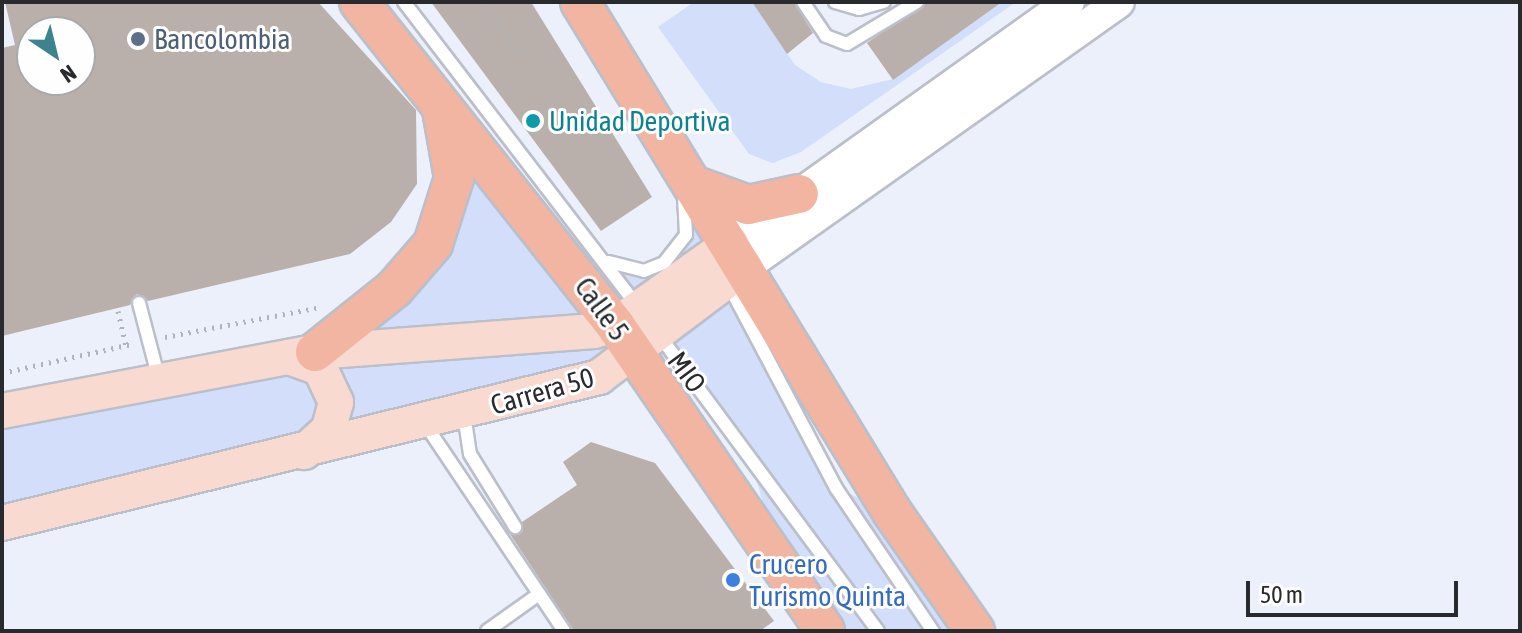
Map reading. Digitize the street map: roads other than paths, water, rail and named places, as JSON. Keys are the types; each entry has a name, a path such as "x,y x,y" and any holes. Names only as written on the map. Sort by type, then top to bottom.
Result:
{"main road":[{"name":"Calle 5","path":"359,2 637,331 825,631"},
{"path":"580,2 729,262 892,512 975,631"},
{"path":"304,452 329,429 336,402 320,368 302,355 408,275 446,218 454,153 424,76"},
{"path":"691,193 748,205 799,194"},
{"name":"Carrera 50","path":"2,523 464,414 599,377 637,331 729,262"},
{"name":"Carrera 50","path":"2,411 302,355 637,331"}],"street":[{"name":"Carrera 50","path":"729,262 799,194 1069,2"},
{"name":"Carrera 50","path":"729,262 1119,2"}],"lane":[{"name":"MIO","path":"404,2 603,258 637,331 878,631"},
{"path":"803,2 826,36 847,44 917,2"},
{"path":"835,2 859,9 884,2"},
{"path":"590,51 691,193 686,235 664,263 632,270 603,258"},
{"path":"729,262 836,488 933,631"},
{"path":"139,303 159,382"},
{"path":"464,414 470,454 515,527"},
{"path":"424,423 564,631"},
{"path":"487,631 539,594"}],"place":[{"name":"Bancolombia","path":"138,39"},
{"name":"Unidad Deportiva","path":"533,121"},
{"name":"Crucero Turismo Quinta","path":"733,580"}]}
